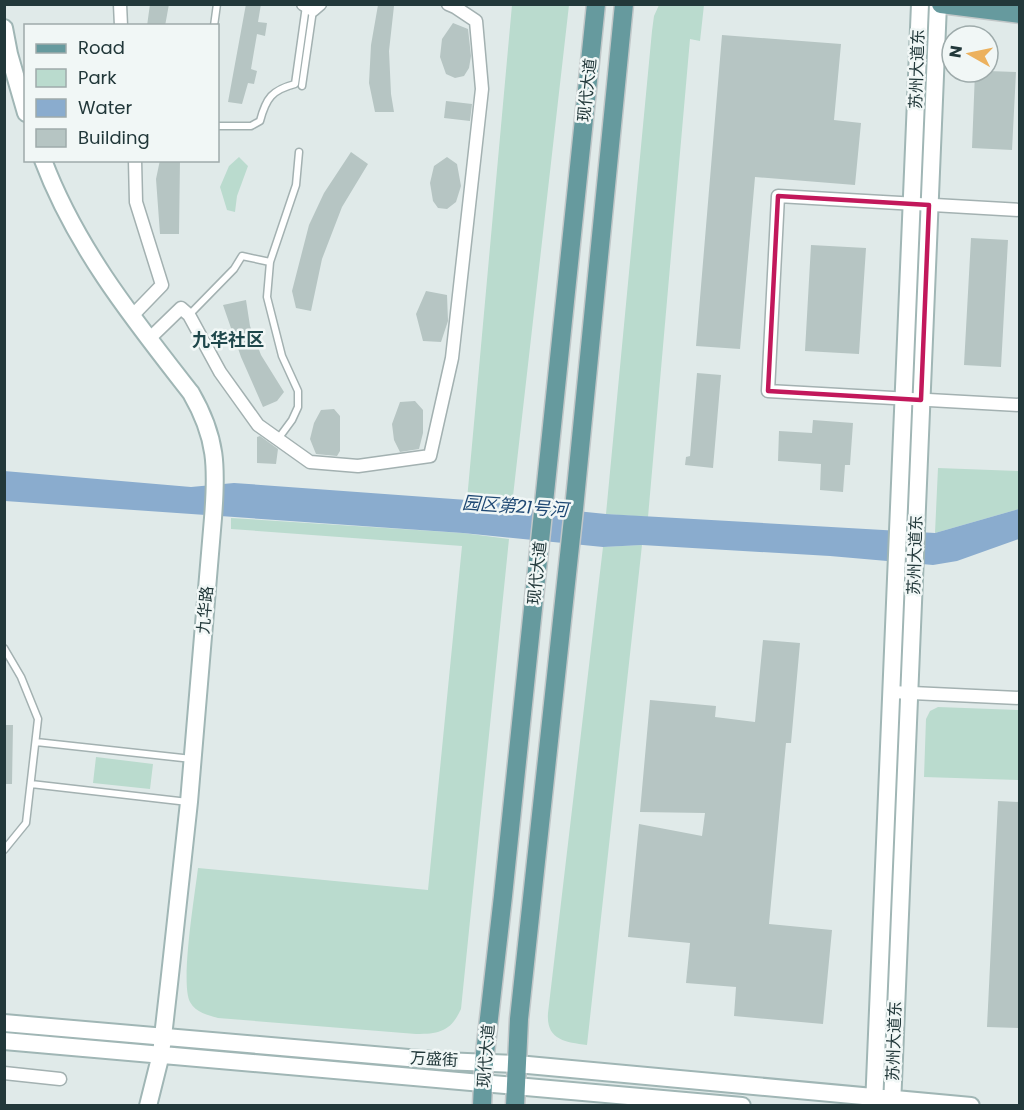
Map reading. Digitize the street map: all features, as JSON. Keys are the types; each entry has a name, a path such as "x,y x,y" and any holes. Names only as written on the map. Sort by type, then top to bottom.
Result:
{"main road":[{"name":"现代大道","path":"482,1106 484,1062 596,4"},
{"name":"现代大道","path":"515,1106 519,1020 574,509 624,4"},
{"name":"苏州大道东","path":"920,4 921,205"},
{"name":"苏州大道东","path":"883,1102 900,692 898,525 912,400 921,205 940,4"},
{"path":"940,4 1020,14"},
{"path":"4,28 24,105"},
{"name":"九华路","path":"44,162 68,216 103,277 191,393 213,443 216,483 189,802 161,1054 148,1106"},
{"name":"苏州大道东","path":"900,692 915,568 912,400"},
{"name":"万盛街","path":"4,1023 443,1061 517,1064 883,1102 971,1106"},
{"name":"万盛街","path":"4,1041 742,1106"}],"street":[{"path":"120,4 121,24"},
{"path":"149,339 181,308 189,315 220,372 258,425 310,462 357,466 429,456 452,358 482,89 476,21 448,4"},
{"path":"132,316 162,285 136,202 135,162"},
{"path":"1020,210 778,196 768,391 1020,405"},
{"path":"900,692 1020,698"},
{"path":"4,1073 60,1079"}],"lane":[{"path":"214,24 217,4"},
{"path":"302,86 311,6"},
{"path":"219,126 251,126 260,121 265,102 282,88 295,84 311,6"},
{"path":"278,439 292,420 298,407 298,391 282,356 267,297 270,262 296,185 299,152"},
{"path":"189,315 234,268 242,256 270,262"},
{"path":"4,648 21,677 38,719 26,823 4,850"},
{"path":"36,742 193,759"},
{"path":"31,784 189,802"}],"highlighted area":[{"path":"778,196 929,205 921,400 768,391"}],"green space":[{"path":"512,5 569,5 512,505 467,500"},
{"path":"659,5 704,5 700,41 690,39 648,517 606,514 652,31 654,16"},
{"path":"239,157 248,166 237,196 235,212 227,210 220,187 229,166"},
{"path":"938,468 1019,471 1019,509 935,533"},
{"path":"231,518 463,533 509,539 461,1009 449,1027 444,1030 416,1034 218,1018 199,1011 190,1002 187,992 187,958 198,868 428,890 462,546 231,529"},
{"path":"642,545 587,1045 571,1043 558,1038 550,1029 548,1013 603,547"},
{"path":"938,707 1019,710 1019,780 924,777 926,719 930,711"},
{"path":"96,757 153,764 150,789 93,783"}],"water":[{"name":"园区第21号河","path":"4,471 191,487 234,483 467,500 606,514 935,533 1019,509 1019,539 957,561 933,565 830,556 642,545 603,547 463,533 5,501"}],"building":[{"path":"150,4 169,4 165,24 147,24"},
{"path":"246,4 261,4 258,22 267,23 265,36 257,34 251,69 257,71 254,84 248,83 242,104 228,102"},
{"path":"378,5 394,6 389,51 394,112 375,112 369,83 371,45"},
{"path":"453,23 468,29 471,56 469,68 464,76 455,78 446,74 440,57 442,39"},
{"path":"722,35 841,44 834,120 861,123 855,185 755,177 740,349 696,346"},
{"path":"1000,71 1016,72 1012,150 972,148 975,84 1000,84"},
{"path":"446,101 472,104 470,121 444,118"},
{"path":"351,152 368,164 342,207 322,259 311,311 296,308 292,291 309,225 324,193"},
{"path":"447,157 457,164 461,186 456,202 447,209 438,208 433,201 430,183 434,166"},
{"path":"160,162 180,162 179,234 160,234 156,179"},
{"path":"971,238 1008,240 1001,367 964,365"},
{"path":"811,245 866,248 859,354 805,351"},
{"path":"426,291 447,295 448,321 441,342 423,341 416,314"},
{"path":"246,300 250,326 261,355 284,392 277,401 263,407 241,357 223,305"},
{"path":"697,373 721,375 713,468 685,465 686,457 690,456"},
{"path":"415,401 423,410 423,433 419,449 400,452 394,440 392,424 400,402"},
{"path":"334,409 340,416 340,451 337,456 316,454 310,439 314,423 321,410"},
{"path":"813,420 853,423 850,465 845,465 843,492 820,490 821,464 778,461 779,431 812,433"},
{"path":"260,436 278,449 276,464 257,463 257,437"},
{"path":"763,640 800,643 791,743 786,743 769,924 832,930 823,1024 734,1016 736,987 686,983 690,943 628,937 639,824 702,836 705,813 640,812 650,700 716,706 715,717 755,722"},
{"path":"4,725 13,725 12,784 4,784"},
{"path":"998,801 1020,802 1020,1028 987,1027"}],"district":[{"name":"九华社区","path":"228,339"}]}
